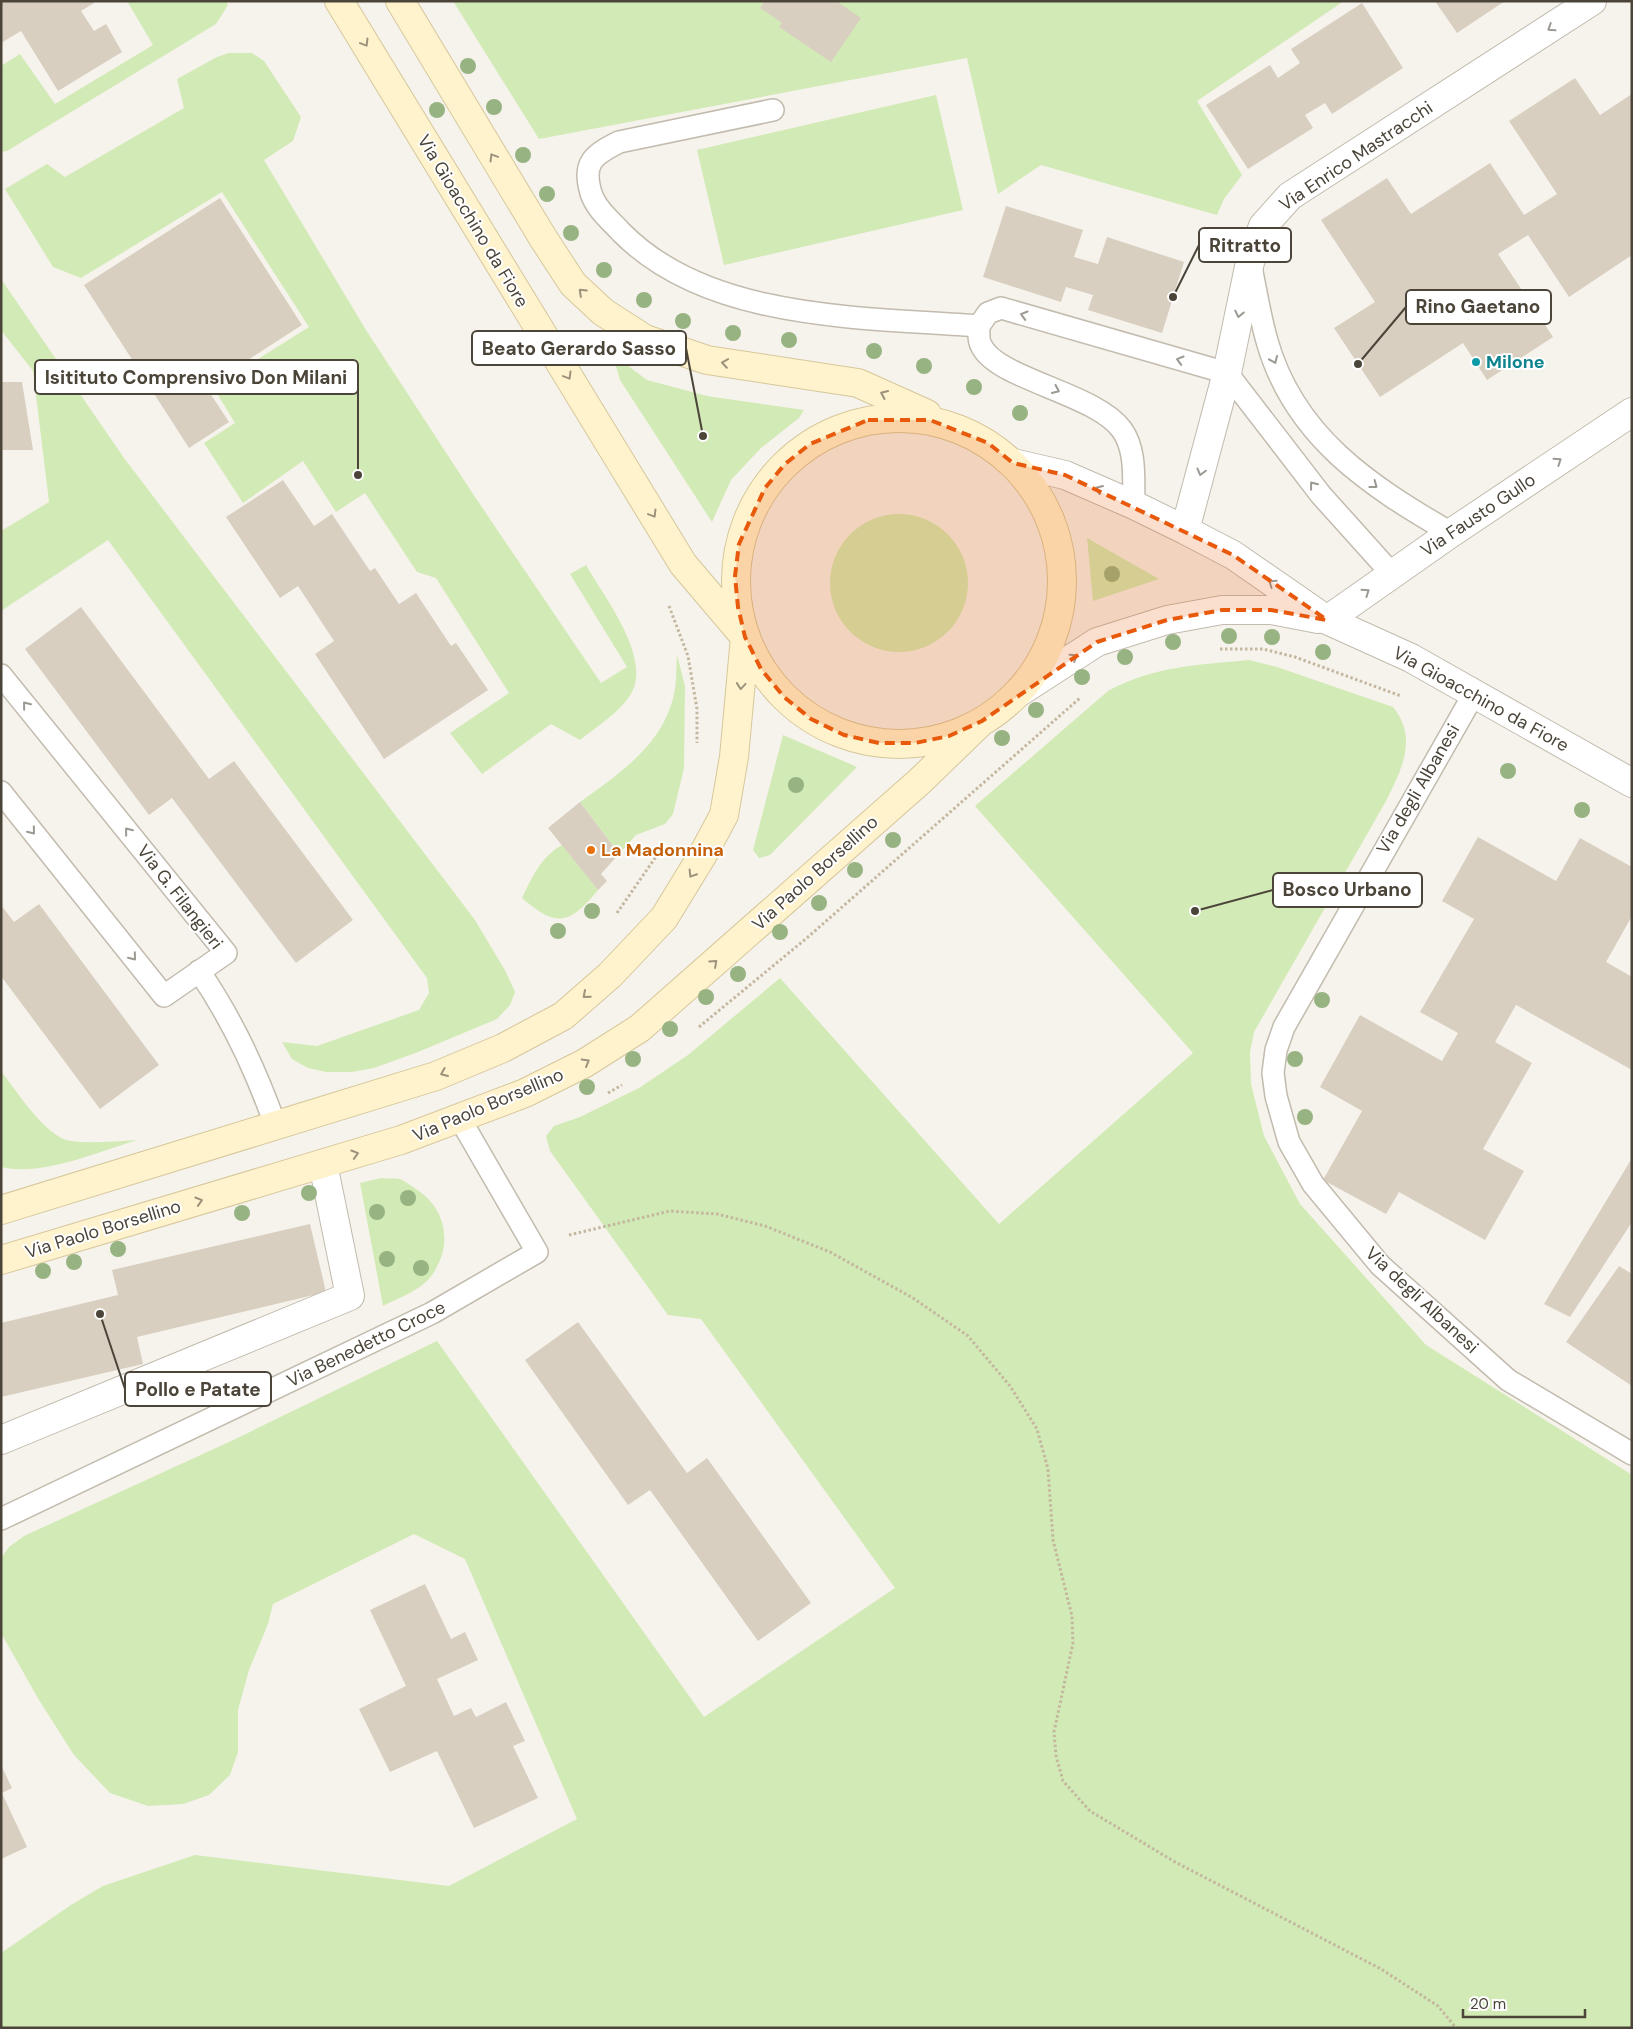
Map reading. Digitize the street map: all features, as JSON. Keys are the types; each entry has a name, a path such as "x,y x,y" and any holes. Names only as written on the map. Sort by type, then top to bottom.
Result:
{"street":[{"name":"Via Gioacchino da Fiore","path":"339,1 683,564 745,637"},
{"path":"400,1 543,238 573,284 603,312 645,339 707,360 858,383 988,443 1013,463 1036,491 1053,524 1062,559 1062,596 1055,631 1040,664 1018,693"},
{"name":"Via Enrico Mastracchi","path":"1185,530 1227,373 1250,262 1263,226 1290,196 1592,1"},
{"name":"Via Fausto Gullo","path":"1327,620 1450,533 1632,412"},
{"path":"960,429 930,420 899,418 868,420 838,430 810,444 785,464 765,488 750,515 739,544 735,576 738,607 745,637 761,669 784,697 811,719 844,735 879,743 915,743 950,736 982,721 1018,693 1097,642 1167,620 1222,610 1271,610 1327,620"},
{"path":"1013,463 1065,475 1185,530 1233,555 1327,620"},
{"name":"Via Gioacchino da Fiore","path":"1327,620 1410,658 1475,692 1632,783"},
{"path":"1,1210 276,1127 436,1076 503,1048 563,1016 610,975 664,918 702,856 724,815 734,757 745,637"},
{"name":"Via Paolo Borsellino","path":"1,1260 401,1140 525,1093 585,1063 640,1028 920,781 982,721"},
{"path":"1,1440 350,1296 323,1164"}],"lane":[{"path":"773,110 619,142 600,152 588,165 587,180 592,197 603,212 636,247 688,279 741,298 816,312 978,326"},
{"path":"1250,262 1267,342 1286,388 1312,429 1344,462 1390,498 1450,533"},
{"path":"1134,505 1133,456 1122,430 1099,410 995,362 980,345 978,326 988,313 1001,308 1227,373 1321,495 1392,574"},
{"name":"Via G. Filangieri","path":"1,674 226,953 164,996 1,792"},
{"name":"Via degli Albanesi","path":"1475,692 1284,1027 1276,1050 1273,1073 1276,1096 1289,1142 1300,1164 1313,1184 1380,1265 1508,1380 1632,1454"},
{"path":"199,972 214,993 254,1070 276,1127"},
{"name":"Via Benedetto Croce","path":"1,1519 432,1313 537,1252 460,1119"}],"path":[{"path":"667,600 688,656 697,709 697,747"},
{"path":"1218,649 1263,650 1295,657 1402,696"},
{"path":"692,1032 808,937 1087,692"},
{"path":"614,916 663,847"},
{"path":"605,1095 629,1080"},
{"path":"569,1235 670,1211 717,1214 765,1226 830,1252 913,1298 968,1336 1010,1386 1037,1429 1048,1469 1053,1540 1072,1616 1074,1643 1054,1732 1056,1756 1063,1781 1090,1811 1176,1862 1381,1969 1438,2006 1456,2028"}],"highlighted area":[{"path":"868,420 930,420 988,443 1013,463 1065,475 1233,555 1327,620 1271,610 1222,610 1167,620 1097,642 982,721 949,736 915,743 879,743 844,735 811,719 784,697 761,669 745,637 738,607 735,576 739,544 765,488 785,464 810,444"}],"green space":[{"path":"127,1 226,1 228,5 216,24 7,151 1,152 1,66 20,54 55,104 153,45"},
{"path":"453,1 1344,1 1197,101 1242,175 1224,199 1217,215 1041,165 998,194 967,58 539,139"},
{"path":"229,53 252,53 264,61 301,117 293,141 264,160 366,330 475,497 601,683 627,667 570,574 586,565 624,630 632,648 636,666 635,682 629,697 619,709 580,740 551,724 482,774 450,733 509,693 436,578 417,572 365,493 336,512 303,461 243,503 204,443 235,423 213,387 309,327 222,192 81,278 53,267 5,189 47,164 65,177 184,108 177,79 217,57"},
{"path":"936,95 963,210 724,265 697,150"},
{"path":"1,279 124,458 475,920 506,972 515,992 510,1005 497,1019 374,1068 352,1072 326,1072 308,1068 292,1059 282,1042 317,1046 419,1010 429,993 427,978 108,540 1,611 1,531 49,502 33,371 1,330"},
{"path":"615,363 627,365 647,380 707,396 804,410 799,418 761,448 731,480 712,522 620,380"},
{"path":"899,514 925,520 948,534 962,557 968,583 962,609 948,632 925,646 899,652 873,646 850,632 836,609 830,583 836,557 850,534 873,520"},
{"path":"1087,538 1159,579 1093,601"},
{"path":"677,655 685,686 684,768 673,814 665,824 636,835 619,854 580,802 624,769 650,743 660,728 674,694"},
{"path":"1249,660 1277,667 1393,707 1401,719 1405,730 1406,742 1402,765 1386,801 1254,1032 1250,1052 1251,1084 1264,1136 1300,1204 1426,1345 1632,1475 1632,2028 1,2028 1,1953 71,1905 103,1886 195,1855 449,1886 577,1819 465,1559 414,1534 273,1604 268,1624 249,1670 238,1710 238,1752 230,1775 209,1795 183,1804 148,1806 110,1793 74,1755 39,1700 1,1633 1,1558 9,1547 24,1536 229,1442 437,1341 704,1717 895,1588 701,1319 668,1315 550,1151 546,1136 554,1126 580,1117 639,1088 688,1055 780,978 999,1224 1193,1053 975,806 1108,691 1142,676 1177,668"},
{"path":"783,735 857,767 770,855 759,858 753,850"},
{"path":"562,845 598,890 588,902 570,916 554,918 534,908 522,898 543,862 554,850"},
{"path":"1,1071 32,1112 42,1123 61,1138 87,1142 137,1140 51,1166 33,1169 1,1167"},
{"path":"381,1178 400,1179 416,1189 435,1207 444,1228 443,1252 439,1264 432,1275 416,1289 383,1306 360,1183"}],"building":[{"path":"1,1 93,1 94,3 81,11 94,31 106,24 122,52 58,91 21,31 1,43"},
{"path":"765,1 836,1 861,18 831,62 779,27 782,23 760,8"},
{"path":"1435,1 1505,1 1457,33"},
{"path":"1362,3 1403,68 1332,114 1325,103 1305,115 1313,128 1248,169 1206,105 1270,65 1278,78 1300,63 1291,49"},
{"path":"1575,78 1600,115 1632,94 1632,255 1569,297 1528,235 1498,254 1553,337 1487,380 1463,343 1380,397 1334,328 1375,302 1321,220 1387,178 1411,214 1490,163 1524,215 1557,194 1509,121"},
{"path":"220,198 302,325 206,387 229,422 189,448 84,285"},
{"path":"1006,206 1083,230 1074,257 1098,264 1107,237 1184,262 1162,333 1088,310 1093,295 1066,287 1061,302 983,277"},
{"path":"1,382 22,382 33,450 1,450"},
{"path":"283,480 314,526 332,514 370,571 375,568 399,604 416,593 451,646 456,643 488,690 384,759 315,654 334,641 298,586 280,598 226,517"},
{"path":"81,607 209,779 234,761 353,920 296,963 172,798 149,815 25,649"},
{"name":"La Madonnina","path":"580,802 619,854 601,874 607,881 598,890 548,828"},
{"path":"1478,837 1556,881 1580,838 1632,867 1632,916 1606,962 1632,977 1632,1070 1516,1005 1495,1042 1532,1063 1483,1149 1524,1171 1485,1240 1399,1192 1386,1214 1323,1180 1362,1111 1320,1087 1360,1015 1442,1061 1458,1033 1420,1012 1474,919 1442,901"},
{"path":"39,904 159,1065 100,1109 1,976 1,905 14,922"},
{"path":"1632,1158 1632,1222 1570,1317 1544,1304"},
{"path":"310,1224 326,1292 137,1337 143,1364 1,1397 1,1323 118,1295 112,1270"},
{"path":"1619,1266 1632,1274 1632,1386 1566,1342"},
{"path":"578,1322 687,1473 707,1458 811,1603 758,1641 650,1490 628,1505 525,1360"},
{"path":"425,1584 451,1639 465,1632 478,1660 437,1679 454,1716 471,1708 476,1717 506,1702 525,1741 513,1746 538,1798 474,1828 437,1751 390,1772 359,1709 406,1686 370,1610"},
{"path":"1,1765 12,1788 2,1793 27,1847 1,1859"}],"place":[{"name":"Ritratto","path":"1173,297"},
{"name":"Milone","path":"1476,362"},
{"name":"Rino Gaetano","path":"1358,364"},
{"name":"Beato Gerardo Sasso","path":"703,436"},
{"name":"Isitituto Comprensivo Don Milani","path":"358,475"},
{"name":"La Madonnina","path":"591,850"},
{"name":"Bosco Urbano","path":"1195,911"},
{"name":"Pollo e Patate","path":"100,1314"}]}
